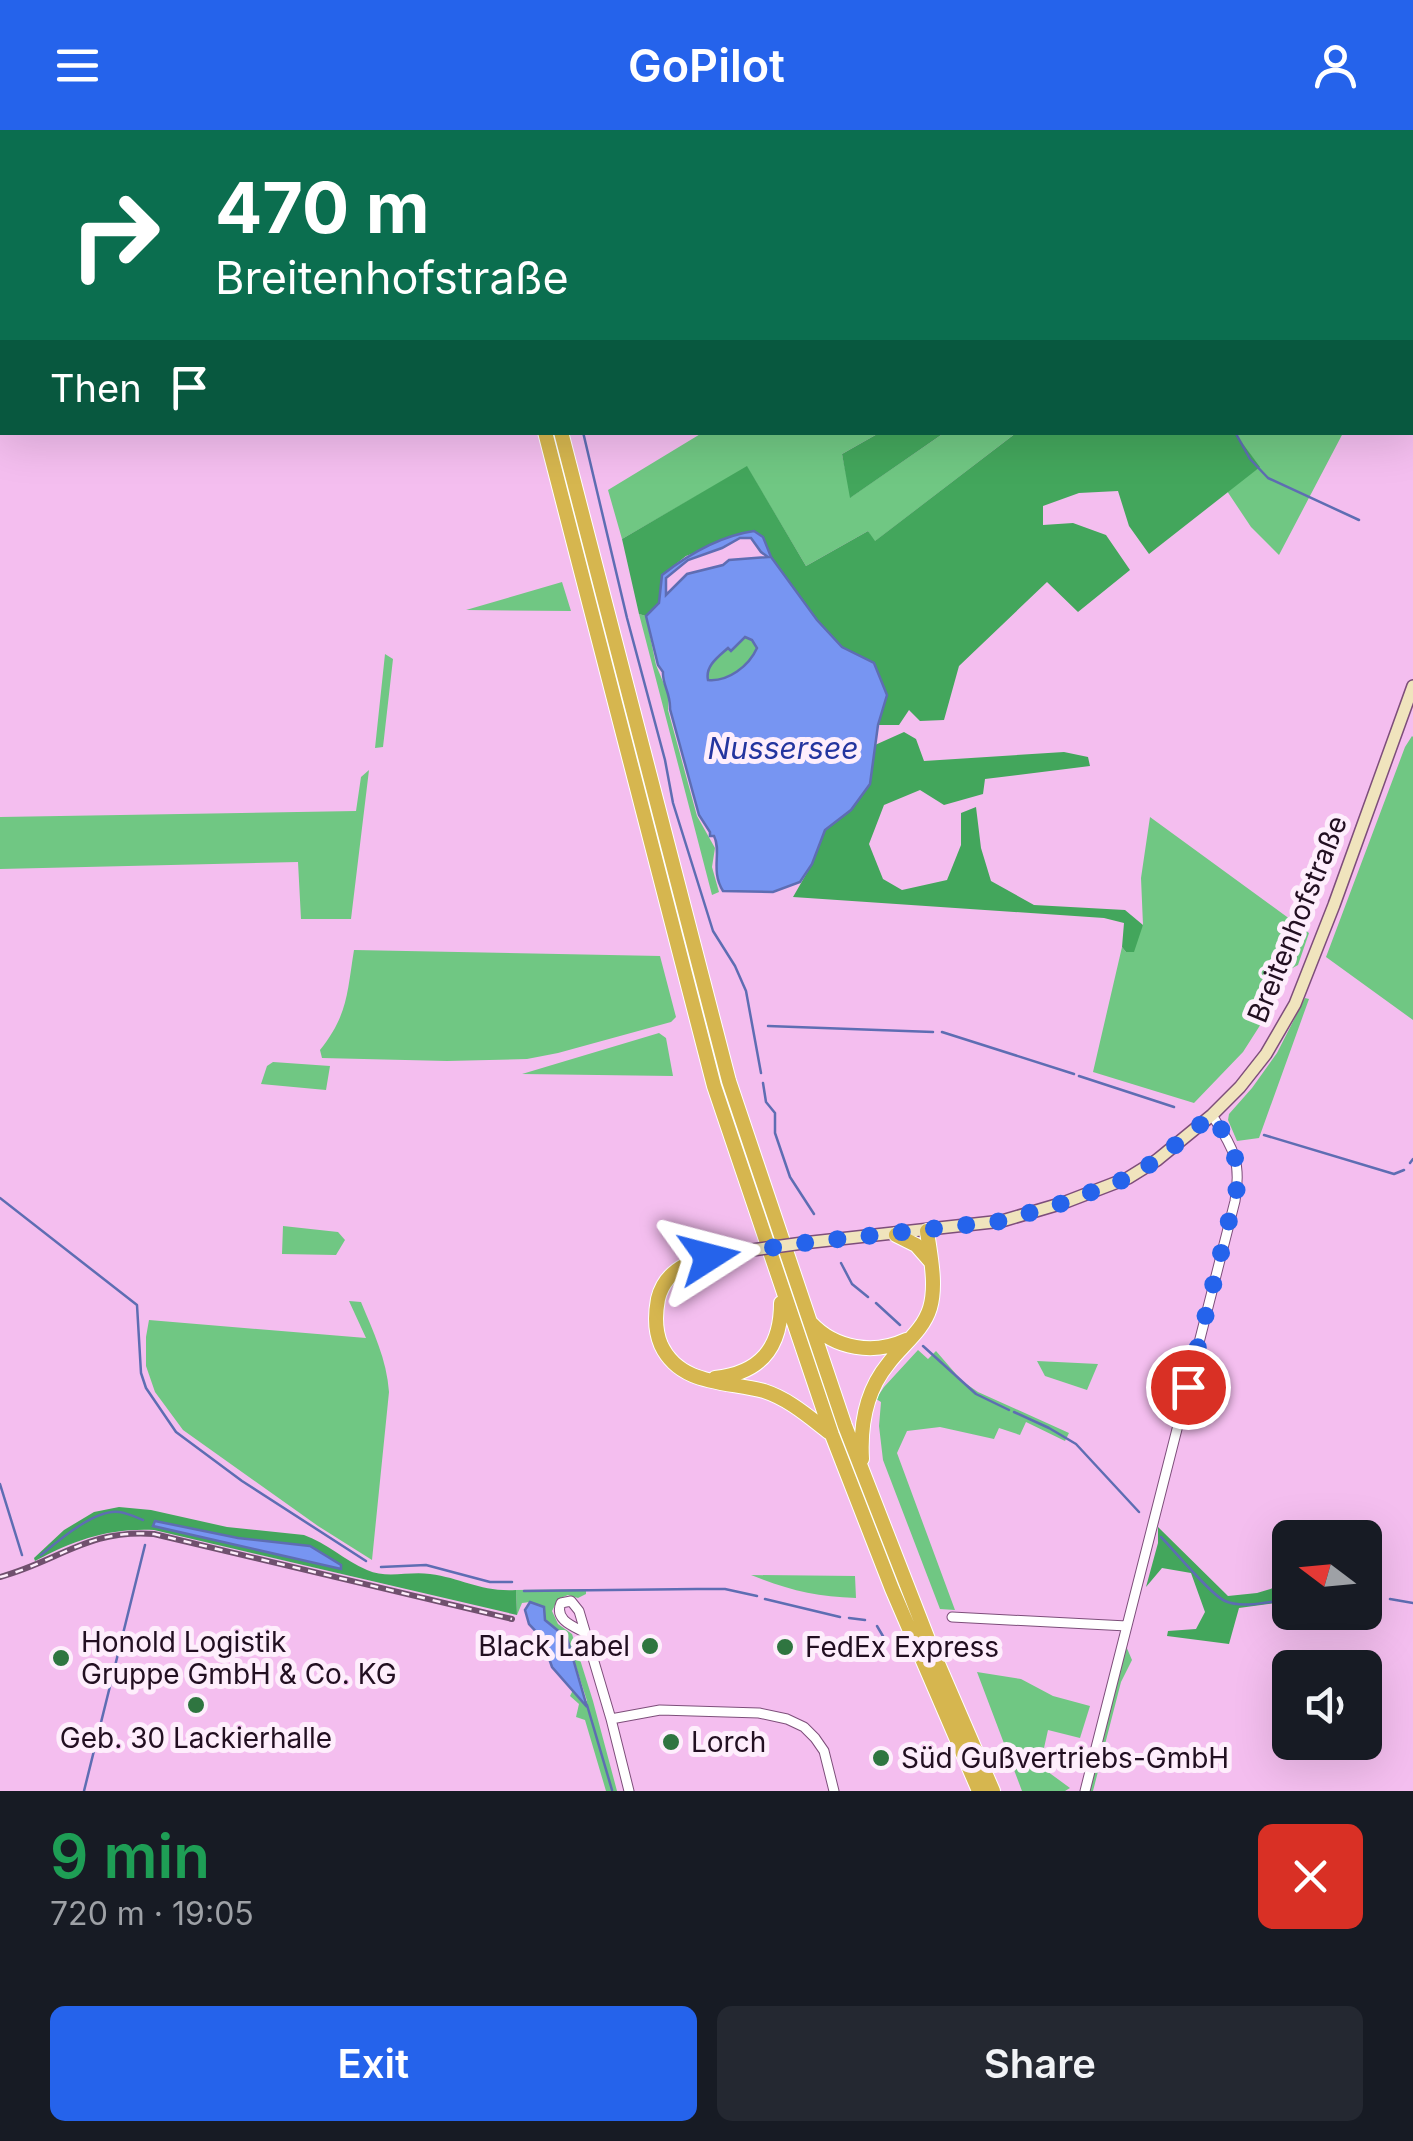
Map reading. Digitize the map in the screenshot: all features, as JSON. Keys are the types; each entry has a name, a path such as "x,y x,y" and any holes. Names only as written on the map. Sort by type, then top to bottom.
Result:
{"highway":[{"path":"546,435 714,1086 832,1435 892,1589 979,1791"},
{"path":"562,435 728,1081 863,1474 992,1791"},
{"path":"863,1474 864,1413 874,1386 929,1312 932,1297 927,1231"},
{"path":"896,1234 916,1245 930,1262"},
{"path":"709,1257 692,1260 679,1268 660,1291 656,1322 667,1356 680,1370 704,1380 783,1399 832,1435"},
{"path":"704,1380 744,1371 764,1358 781,1325 778,1278"},
{"path":"806,1317 830,1339 850,1346 878,1348 902,1343 915,1334"}],"main road":[{"name":"Breitenhofstraße","path":"709,1257 1002,1221 1128,1178 1190,1134 1240,1087 1266,1054 1295,1004 1413,686"}],"street":[{"path":"1085,1791 1238,1184 1234,1149 1212,1115"},
{"path":"952,1617 1127,1626"},
{"path":"584,1632 629,1791"},
{"path":"611,1719 660,1710 759,1713 787,1719 816,1738 824,1751 834,1791"}],"green space":[{"path":"699,435 875,435 842,454 851,497 941,435 1013,435 874,542 868,531 806,566 747,467 622,539 608,490"},
{"path":"875,435 941,435 850,498 842,454"},
{"path":"1013,435 1236,435 1260,467 1149,554 1129,526 1118,491 1079,493 1043,506 1043,525 1073,523 1106,535 1130,570 1078,612 1047,582 959,666 944,720 920,721 909,710 899,725 878,725 887,695 874,663 842,647 817,620 771,557 763,538 754,531 686,556 662,575 659,603 646,616 639,614 622,539 747,466 806,566 868,531 875,541"},
{"path":"1236,435 1342,435 1279,555 1251,527 1227,491 1259,467"},
{"path":"562,582 571,611 466,610"},
{"path":"639,614 646,616 656,665 669,696 668,710 697,816 715,848 712,867 719,892 712,895"},
{"path":"745,637 757,648 749,661 730,676 708,680 715,660"},
{"path":"385,654 393,659 383,747 375,748"},
{"path":"904,732 916,739 924,761 1064,752 1088,757 1090,766 985,779 983,794 944,805 920,790 884,805 869,844 883,879 902,890 947,880 961,845 961,813 976,807 981,848 991,881 1034,905 1125,910 1143,925 1134,952 1126,952 1122,947 1124,923 1104,918 793,897 825,830 851,810 870,784 875,745"},
{"path":"1413,737 1413,1020 1326,957"},
{"path":"369,770 351,919 301,919 298,862 0,869 0,817 356,811 361,777"},
{"path":"1150,817 1309,933 1298,965 1287,971 1282,991 1243,1052 1194,1103 1093,1072 1122,947 1126,952 1143,925 1141,878"},
{"path":"354,950 660,956 676,1017 671,1022 527,1059 322,1058 320,1050 345,1003"},
{"path":"1305,998 1309,999 1259,1138 1237,1141 1229,1114 1277,1053"},
{"path":"659,1033 666,1038 673,1076 522,1074"},
{"path":"273,1062 330,1066 326,1090 261,1084 267,1066"},
{"path":"283,1226 338,1232 345,1240 336,1255 282,1254"},
{"path":"349,1301 361,1302 388,1380 372,1560 183,1430 155,1392 146,1366 149,1320 366,1338"},
{"path":"918,1350 928,1359 936,1351 962,1381 978,1392 1069,1433 1065,1441 1026,1422 1020,1435 999,1428 994,1439 940,1427 907,1431 897,1453 955,1610 940,1609 883,1460 881,1402 876,1399"},
{"path":"1037,1361 1098,1364 1087,1390 1045,1376"},
{"path":"119,1507 151,1510 227,1527 304,1535 375,1573 430,1574 492,1589 516,1590 517,1615 154,1530 92,1537 35,1561 64,1530 94,1512","holes":["155,1521 239,1538 340,1569 154,1526"]},
{"path":"1158,1527 1228,1596 1272,1588 1272,1603 1239,1608 1229,1644 1167,1636 1168,1631 1196,1629 1205,1612 1191,1573 1162,1568 1146,1587 1158,1543"},
{"path":"751,1575 855,1576 856,1598 802,1592"},
{"path":"586,1589 586,1594 578,1598 568,1595 558,1599 552,1611 558,1624 572,1634 617,1791 606,1791 585,1720 576,1717 579,1704 570,1696 573,1690 582,1702 587,1701 567,1638 550,1626 530,1602 522,1603 517,1615 516,1590"},
{"path":"1126,1646 1132,1660 1121,1682 1093,1791 1089,1791"},
{"path":"977,1672 1021,1679 1053,1696 1090,1706 1080,1738 1048,1730 1040,1766 1070,1788 1022,1791"}],"water":[{"name":"Nussersee","path":"754,531 763,537 771,557 817,620 842,647 874,663 887,695 878,725 870,784 851,810 825,830 812,864 800,882 773,892 723,891 719,883 716,842 699,815 646,616 659,603 662,575 705,547","holes":["740,538 751,538 768,557 729,560 687,574 666,595 666,578 688,560","745,637 757,648 749,661 730,676 708,680 713,662"]},
{"path":"155,1521 238,1538 310,1546 341,1565 341,1569 153,1526"},
{"path":"530,1602 544,1607 545,1620 567,1638 587,1707 552,1667 542,1638 529,1624 525,1610"}],"waterway":[{"path":"584,435 673,803 713,931 746,991 761,1073"},
{"path":"1237,435 1250,459 1268,478 1359,520"},
{"path":"768,1026 933,1032"},
{"path":"942,1032 1074,1074"},
{"path":"1079,1076 1174,1107"},
{"path":"763,1083 766,1102 775,1113 775,1133 790,1177 814,1214"},
{"path":"1264,1135 1394,1174 1404,1170"},
{"path":"1410,1163 1413,1159"},
{"path":"0,1198 137,1305 141,1373 146,1388 176,1432 242,1481 366,1561"},
{"path":"841,1263 852,1284 868,1297"},
{"path":"876,1303 900,1325"},
{"path":"923,1346 976,1394 1009,1410"},
{"path":"1014,1412 1076,1444 1139,1512"},
{"path":"0,1484 22,1555"},
{"path":"41,1555 99,1515 119,1512 143,1520"},
{"path":"1161,1537 1225,1601 1272,1601"},
{"path":"84,1791 145,1545"},
{"path":"381,1567 426,1565 490,1582 512,1582"},
{"path":"524,1591 725,1589 757,1596"},
{"path":"765,1599 840,1617"},
{"path":"1390,1599 1413,1603"},
{"path":"849,1618 865,1620"},
{"path":"877,1626 887,1643"},
{"path":"587,1705 612,1790"}],"railway":[{"path":"0,1577 92,1541 154,1534 512,1619"}],"place":[{"name":"Black Label","path":"650,1646"},
{"name":"FedEx Express","path":"785,1647"},
{"name":"Honold Logistik Gruppe GmbH & Co. KG","path":"61,1658"},
{"name":"Geb. 30 Lackierhalle","path":"196,1705"},
{"name":"Lorch","path":"671,1742"},
{"name":"Süd Gußvertriebs-GmbH","path":"881,1758"}],"route":[{"path":"709,1257 1002,1221 1128,1178 1212,1115 1234,1149 1238,1184 1188,1387"}]}
